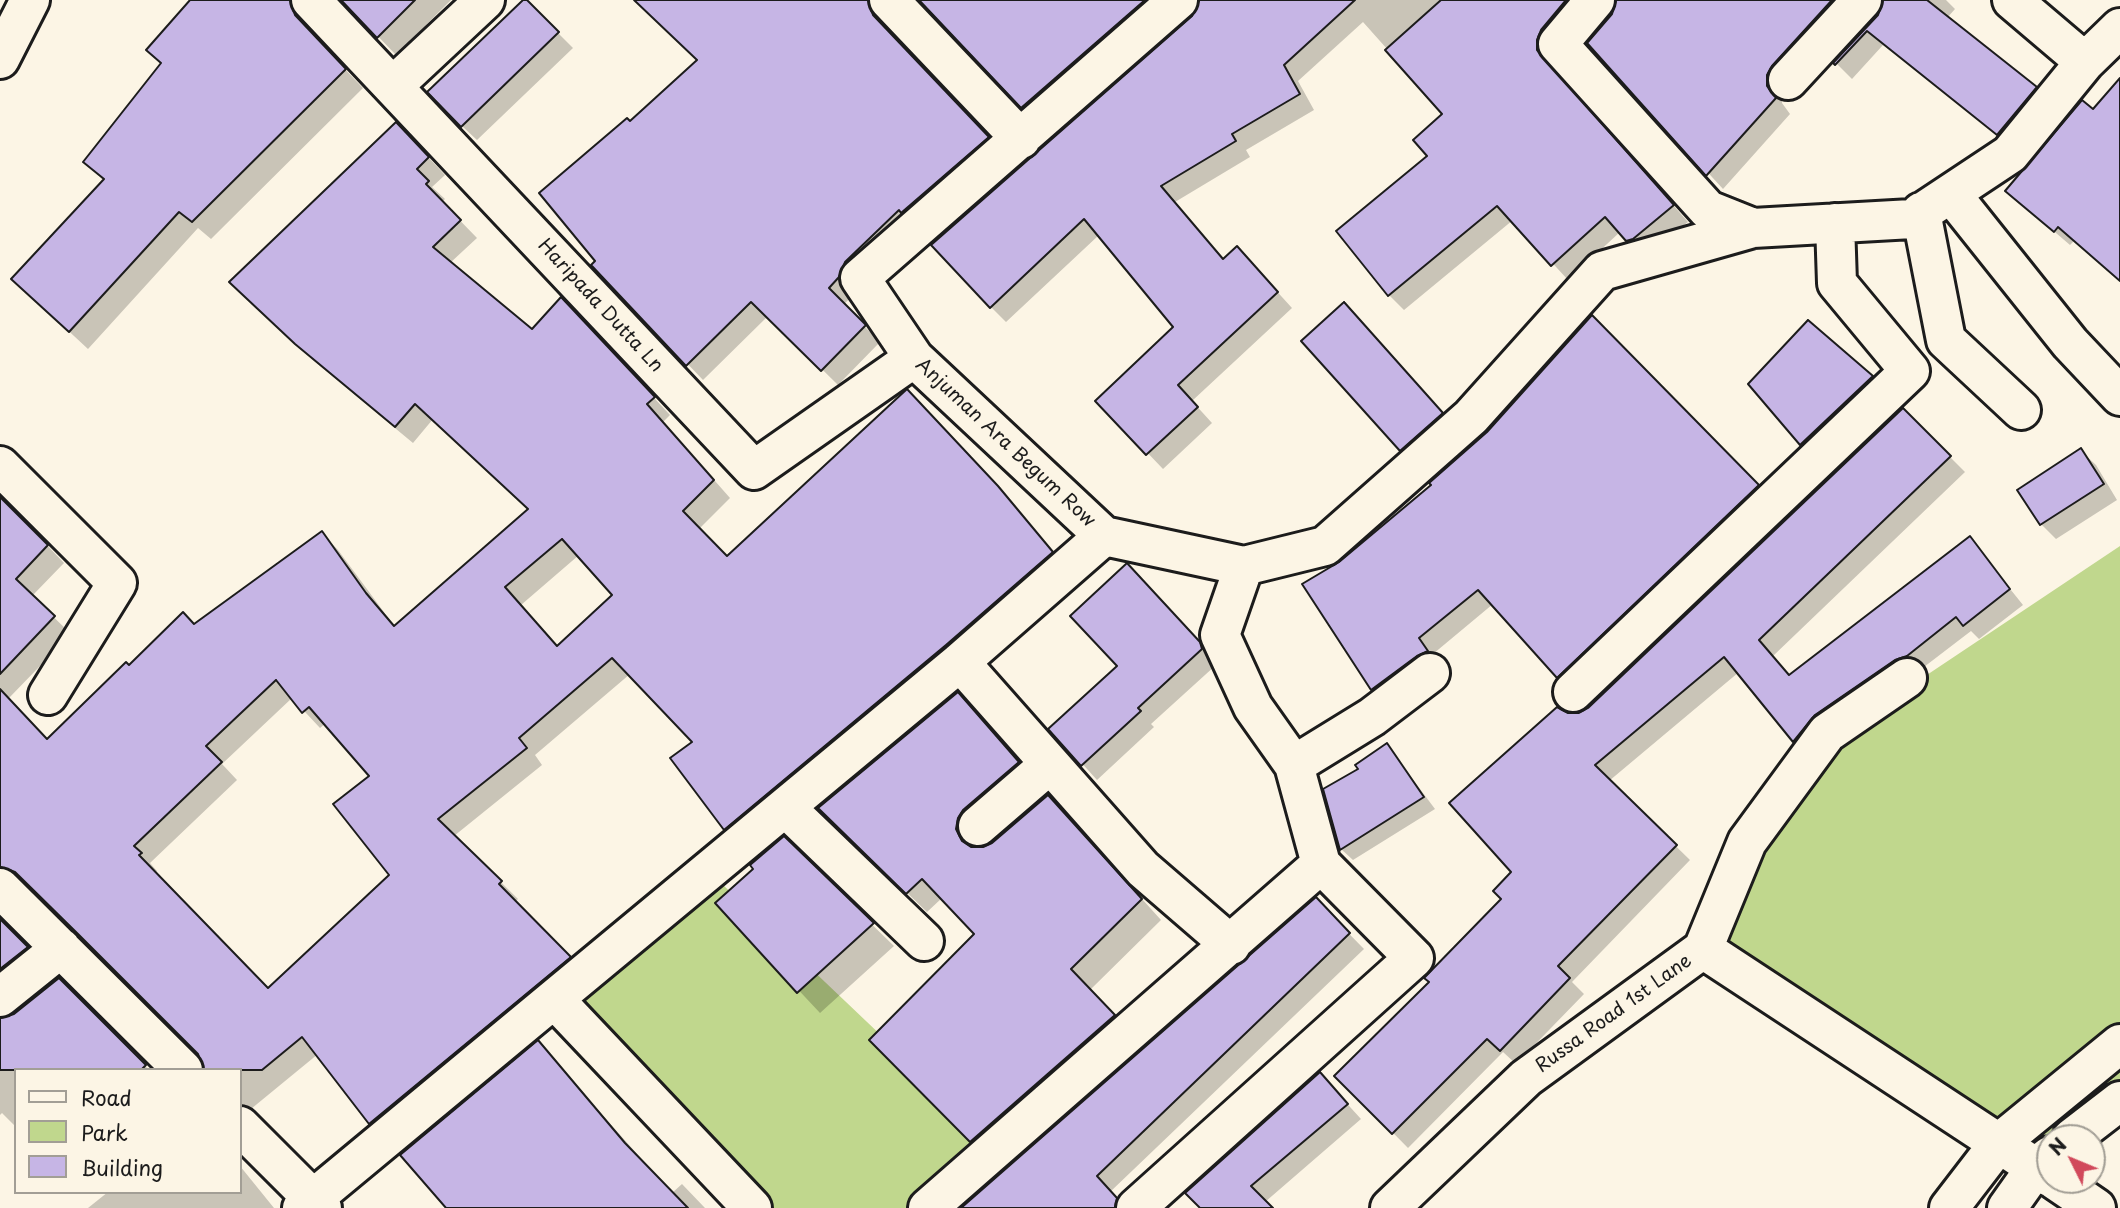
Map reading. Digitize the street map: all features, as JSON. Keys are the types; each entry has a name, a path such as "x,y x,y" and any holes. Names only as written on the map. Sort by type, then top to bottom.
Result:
{"street":[{"path":"0,59 30,0"},
{"name":"Haripada Dutta Ln","path":"311,0 754,470 914,358"},
{"path":"393,86 485,0"},
{"path":"889,0 1021,139 1178,0"},
{"path":"1594,0 1558,44 1708,210 1753,228"},
{"path":"1788,80 1861,0"},
{"path":"2012,0 2085,62"},
{"name":"Anjuman Ara Begum Row","path":"1021,139 860,278 914,358 1104,536 1244,566 1325,546 1471,417 1602,271 1753,228 1912,219 2010,154 2085,62 2120,28"},
{"path":"1937,203 2120,396"},
{"path":"1937,203 1946,340 2021,410"},
{"path":"1573,692 1910,371 1837,283 1835,223"},
{"path":"0,466 117,583 48,695"},
{"path":"242,1128 312,1205 960,662 1104,536"},
{"path":"1136,1208 1413,958 1321,864 1294,765 1253,707 1220,635 1244,566"},
{"path":"960,662 1143,869 1231,945"},
{"path":"1294,765 1372,717 1430,673"},
{"path":"1703,949 1746,842 1827,733 1907,678"},
{"path":"978,826 1050,764"},
{"path":"786,808 924,941"},
{"path":"928,1208 1321,864"},
{"path":"0,888 181,1068"},
{"path":"0,997 61,948"},
{"name":"Russa Road 1st Lane","path":"1390,1208 1526,1078 1703,949 1999,1143 2036,1163"},
{"path":"556,1000 752,1208"},
{"path":"1949,1208 1999,1143 2120,1044"},
{"path":"2090,1124 2120,1101"},
{"path":"2007,1208 2036,1181"},
{"name":"Russa Road 1st Lane","path":"2078,1194 2096,1208"}],"green space":[{"path":"2120,546 2120,1122 2106,1128 2106,1124 2036,1124 2036,1144 1716,937 1762,843 1831,739"},
{"path":"722,884 990,1139 908,1208 767,1208 571,1000"}],"building":[{"path":"190,0 290,0 295,15 346,69 192,222 179,212 69,332 11,279 104,179 83,162 161,63 146,50"},
{"path":"341,0 415,0 377,38"},
{"path":"523,0 527,0 559,32 461,127 427,92"},
{"path":"634,0 868,0 873,15 989,137 901,213 899,210 845,262 839,277 829,288 866,325 821,371 751,302 686,366 591,265 595,261 539,193 627,118 630,121 697,60"},
{"path":"919,0 1145,0 1021,108"},
{"path":"1199,0 1355,0 1284,65 1300,94 1232,134 1236,141 1161,186 1223,259 1237,246 1278,292 1178,385 1198,407 1146,455 1095,401 1173,327 1084,219 990,308 931,245 1192,16"},
{"path":"1441,0 1566,0 1541,30 1537,50 1674,205 1633,239 1626,241 1605,217 1551,266 1497,206 1388,296 1336,231 1427,156 1413,140 1442,114 1385,50"},
{"path":"1616,0 1832,0 1772,66 1767,75 1767,86 1776,98 1706,176 1587,43 1612,14"},
{"path":"1883,0 1927,0 2037,87 1997,135 1867,31 1835,65 1833,63 1878,15"},
{"path":"2120,78 2120,281 2058,227 2054,232 2005,191 2082,100 2093,109"},
{"path":"396,122 429,157 417,169 429,181 426,184 461,220 433,247 532,329 561,297 655,397 647,404 714,480 683,511 727,556 907,389 998,486 1053,552 724,830 670,758 692,742 612,658 519,738 527,748 438,819 502,881 499,884 571,957 369,1124 302,1037 262,1070 203,1068 198,1054 78,934 15,872 0,867 0,689 47,739 126,662 129,665 183,612 194,624 322,531 366,593 394,626 528,509 415,404 395,427 295,344 229,282","holes":["562,539 612,595 557,646 505,587","276,680 302,713 309,707 369,776 333,804 389,875 268,988 139,855 142,853 134,846 222,762 206,746"]},
{"path":"1344,302 1443,413 1400,451 1301,341"},
{"path":"1592,315 1759,485 1557,678 1478,590 1419,638 1428,651 1371,690 1302,584 1339,562 1431,485 1429,483 1487,432"},
{"path":"1808,320 1873,376 1800,445 1748,384"},
{"path":"1903,408 1951,456 1759,640 1789,675 1970,536 2010,589 1963,626 1956,617 1907,656 1895,660 1815,715 1793,742 1724,657 1595,765 1677,845 1558,966 1570,978 1500,1051 1487,1039 1392,1134 1334,1076 1429,982 1424,978 1501,899 1493,891 1511,872 1449,803 1557,707 1568,713 1579,713 1588,708"},
{"path":"2081,448 2104,484 2040,525 2017,490"},
{"path":"0,497 48,545 16,579 55,616 0,674"},
{"path":"1127,563 1200,642 1202,649 1138,708 1141,711 1081,766 1048,729 1117,666 1070,616"},
{"path":"958,692 1019,762 963,810 956,829 962,841 971,847 983,847 992,843 1048,795 1142,899 1071,969 1115,1015 970,1142 869,1040 974,934 922,879 906,894 818,808"},
{"path":"1387,743 1424,797 1340,850 1323,789 1358,769 1355,765"},
{"path":"784,836 874,923 797,993 715,903 753,869 750,865"},
{"path":"1316,897 1350,933 1097,1176 1117,1198 1115,1208 961,1208"},
{"path":"0,919 28,947 0,969"},
{"path":"59,978 146,1065 143,1068 0,1070 0,1018 14,1014"},
{"path":"538,1040 625,1143 688,1208 446,1208 400,1155"},
{"path":"1320,1072 1348,1104 1251,1186 1273,1208 1200,1208 1185,1193"}]}
